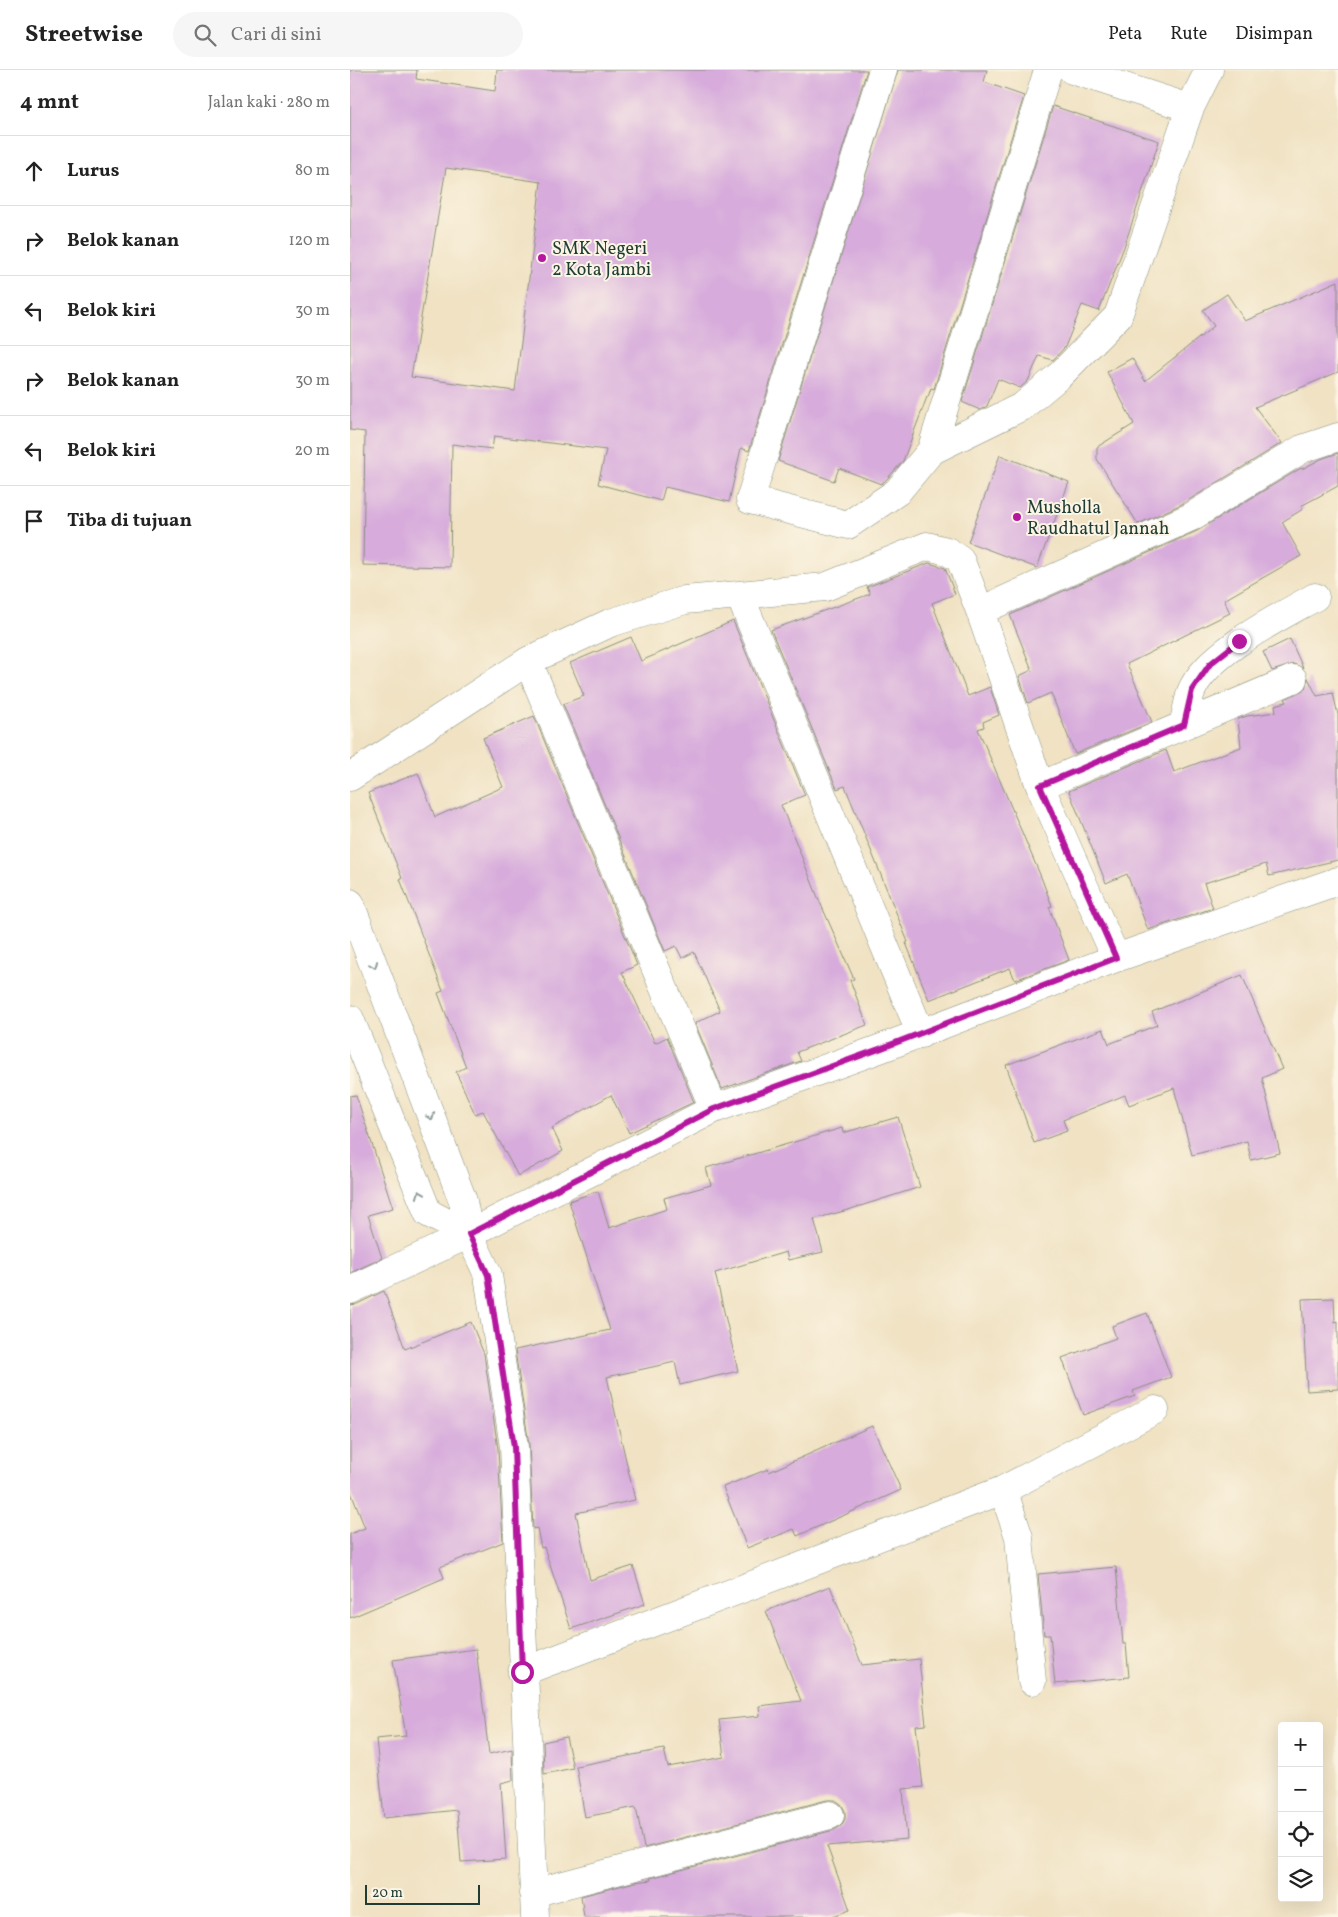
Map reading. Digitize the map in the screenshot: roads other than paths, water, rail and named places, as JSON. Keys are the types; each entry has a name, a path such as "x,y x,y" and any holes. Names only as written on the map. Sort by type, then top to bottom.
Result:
{"street":[{"path":"883,70 750,500 848,525 897,492 932,451 1023,406 1060,375 1118,316 1190,108 1209,70"},
{"path":"932,451 1048,70"},
{"path":"1072,70 1190,108"},
{"path":"980,610 1191,517 1302,449 1338,437"},
{"path":"350,777 528,661 610,623 685,600 825,587 927,546 947,551 960,559 980,610 1040,786 1116,958"},
{"path":"740,596 921,1034"},
{"path":"1184,725 1192,690 1210,664 1239,641 1316,597"},
{"path":"528,661 714,1109"},
{"path":"1040,786 1293,679"},
{"path":"350,1290 469,1234 714,1109 921,1034 1116,958 1338,881"},
{"path":"350,904 463,1200 469,1234 488,1275 514,1447 522,1672 534,1905 830,1815"},
{"path":"350,1019 428,1213 469,1234"},
{"path":"522,1672 1003,1490 1155,1410"},
{"path":"1003,1490 1019,1537 1032,1681"}],"place":[{"name":"SMK Negeri 2 Kota Jambi","path":"542,258"},
{"name":"Musholla Raudhatul Jannah","path":"1017,517"}]}
